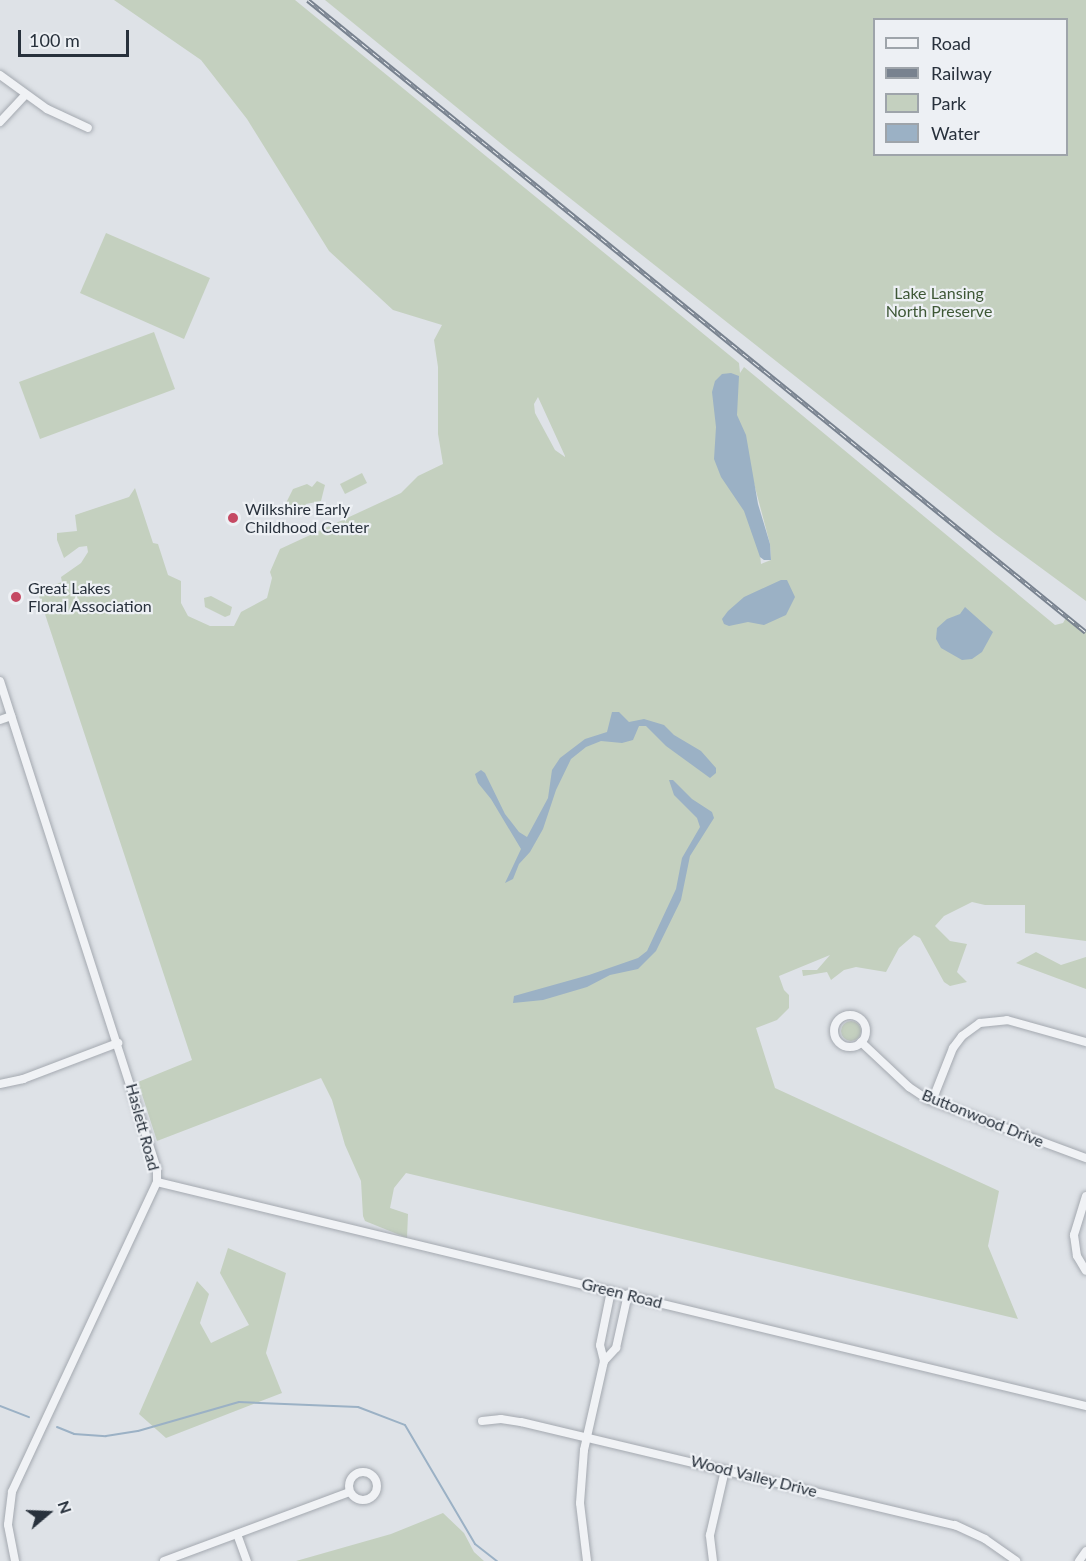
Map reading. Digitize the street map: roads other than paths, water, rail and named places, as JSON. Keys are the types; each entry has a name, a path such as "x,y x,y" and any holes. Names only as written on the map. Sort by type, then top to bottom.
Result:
{"street":[{"path":"0,75 25,95 62,118 88,128"},
{"path":"0,122 25,95"},
{"name":"Haslett Road","path":"0,681 152,1149 157,1182 12,1492 4,1515 15,1561"},
{"path":"0,720 12,716"},
{"path":"932,1101 953,1048 962,1036 980,1023 1007,1020 1086,1042"},
{"name":"Buttonwood Drive","path":"861,1042 909,1087 932,1101 1086,1158"},
{"path":"0,1084 23,1079 118,1043"},
{"name":"Green Road","path":"157,1182 1086,1406"},
{"path":"1086,1196 1074,1235 1077,1256 1086,1271"},
{"path":"587,1561 580,1503 586,1437 604,1361 600,1345 611,1290"},
{"path":"604,1361 616,1348 628,1294"},
{"name":"Wood Valley Drive","path":"482,1421 521,1422 955,1525 986,1539 1016,1561"},
{"path":"713,1561 710,1535 725,1470"},
{"path":"164,1561 350,1492"},
{"path":"237,1534 247,1561"},
{"path":"1079,1561 1086,1551"}],"water":[{"path":"731,373 739,376 737,415 746,435 758,504 770,544 771,560 764,560 760,557 744,511 721,477 714,459 716,427 712,392 715,381 722,374"},
{"path":"781,580 787,580 795,597 786,615 764,625 748,622 729,626 724,624 722,619 744,597"},
{"path":"965,607 993,632 982,652 972,659 962,660 941,648 936,639 937,628 947,619 960,614"},
{"path":"612,712 619,712 629,722 644,719 664,725 674,735 701,751 716,768 716,773 710,778 666,746 646,726 639,726 633,740 622,743 601,741 586,747 571,759 556,790 543,829 530,852 519,864 513,879 505,883 521,849 491,799 478,783 475,774 481,770 485,773 505,814 519,832 527,837 548,798 552,770 560,758 585,739 607,732"},
{"path":"669,780 673,780 692,799 712,812 714,818 690,856 681,900 656,951 638,969 610,975 587,987 543,1000 513,1003 514,996 589,975 638,958 647,951 676,889 682,858 700,827 697,818 674,795"}],"waterway":[{"path":"57,1427 74,1434 106,1436 138,1431 239,1402 358,1407 405,1425 475,1544 497,1561"},
{"path":"0,1406 29,1417"}],"railway":[{"path":"308,0 1086,632"}],"place":[{"name":"Wilkshire Early Childhood Center","path":"233,518"},
{"name":"Great Lakes Floral Association","path":"16,597"}],"park label":[{"name":"Lake Lansing North Preserve","path":"939,302"}]}
